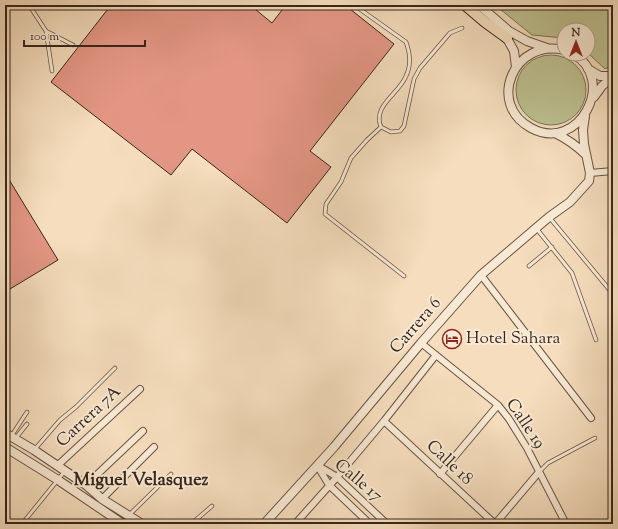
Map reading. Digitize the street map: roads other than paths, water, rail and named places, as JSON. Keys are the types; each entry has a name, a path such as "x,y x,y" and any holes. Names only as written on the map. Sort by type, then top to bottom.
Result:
{"main road":[{"path":"465,5 507,38"}],"street":[{"path":"479,5 510,31 528,41 547,48 556,49"},
{"path":"494,17 514,51 516,67"},
{"path":"547,48 535,51 524,58 510,77 508,89 514,112 531,128 543,132 555,133 577,125 590,108 593,98 594,88 588,69"},
{"path":"582,62 588,69 600,76 613,77"},
{"path":"593,98 602,86 613,77"},
{"path":"585,116 583,130 584,144 590,173 613,171"},
{"path":"555,133 573,143 587,158"},
{"name":"Carrera 6","path":"264,524 334,447 420,342 481,275 549,217 570,202 589,181 590,173"},
{"path":"481,275 591,418"},
{"name":"Calle 19","path":"420,342 498,406 513,424 528,448 566,524"},
{"name":"Carrera 6","path":"295,524 384,421 436,356"},
{"name":"Carrera 7A","path":"57,466 140,389"},
{"path":"440,474 498,406"},
{"name":"Calle 18","path":"384,421 495,524"},
{"path":"86,485 143,430"},
{"path":"11,436 86,485 102,499 142,524"},
{"path":"5,447 58,480 123,524"},
{"path":"102,499 154,447"},
{"name":"Calle 17","path":"317,465 337,477 387,524"},
{"name":"Calle 17","path":"317,465 329,485 370,524"},
{"path":"495,524 539,472"}],"lane":[{"path":"29,5 46,30 72,45"},
{"path":"354,5 406,42 409,50 409,62 406,77 380,110 378,120 382,127 391,132 400,131 404,126 414,79 420,68 450,34 462,28"},
{"path":"46,30 52,71"},
{"path":"406,77 414,79"},
{"path":"382,127 367,140 351,158 341,182 326,204 325,214 404,276"},
{"path":"549,217 613,294"},
{"path":"536,228 572,273 596,340"},
{"path":"529,266 552,247"},
{"path":"34,450 60,420 76,407 115,368"},
{"path":"11,436 26,412"},
{"path":"11,436 27,424"},
{"path":"539,472 548,463 594,438"},
{"path":"22,524 65,471"},
{"path":"129,515 171,474"},
{"path":"191,524 212,506"}],"place":[{"name":"Hotel Sahara","path":"452,339"}],"district":[{"name":"Miguel Velasquez","path":"141,481"}]}
